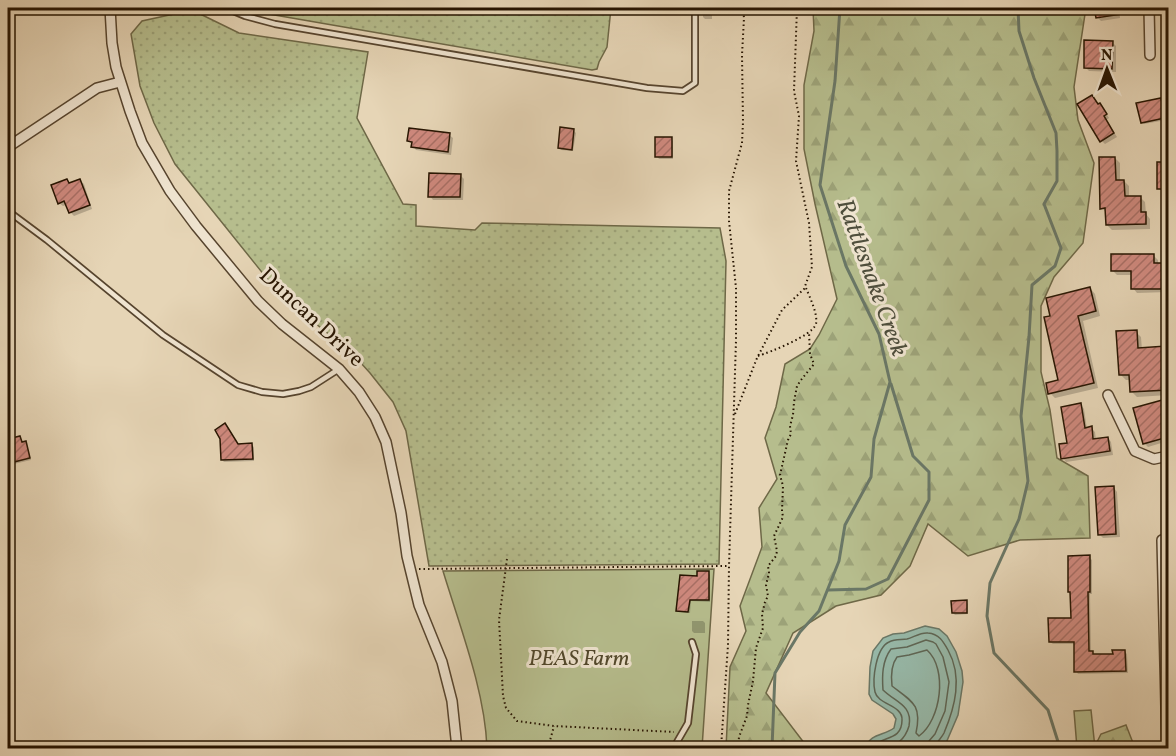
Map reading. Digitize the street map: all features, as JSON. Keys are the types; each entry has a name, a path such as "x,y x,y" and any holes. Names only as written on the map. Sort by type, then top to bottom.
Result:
{"street":[{"name":"Duncan Drive","path":"110,8 112,43 120,82 142,143 170,191 258,301 282,324 339,369 359,392 375,417 386,442 419,605 442,662 452,700 457,748"},
{"path":"1149,8 1149,55"},
{"path":"8,147 97,88 120,82"},
{"path":"1108,395 1135,451 1154,459 1168,456"},
{"path":"1162,540 1167,748"}],"lane":[{"path":"226,8 275,24 647,88 683,91 695,83 695,8"},
{"path":"8,211 163,335 238,385 262,392 283,394 311,387 339,369"},
{"path":"675,748 688,723 696,654 692,642"}],"path":[{"path":"722,748 728,645 736,288 729,221 729,191 742,143 743,8"},
{"path":"734,417 758,356 782,310 806,286 812,267 809,223 796,161 799,116 794,91 797,8"},
{"path":"758,356 786,346 812,330 816,324 814,305 806,286"},
{"path":"738,748 747,716 756,648 763,628 762,614 768,596 766,585 768,566 776,556 774,536 783,517 783,486 780,475 791,434 790,426 797,386 814,364 810,354 809,332"},
{"path":"507,559 499,620 502,696 506,708 517,721 554,726 682,732"},
{"path":"410,569 729,566"},
{"path":"548,748 554,726"}],"green space":[{"path":"252,8 611,8 607,47 597,69 592,70 263,13"},
{"path":"813,8 1084,8 1074,87 1078,120 1094,163 1083,243 1054,277 1041,306 1041,372 1050,410 1057,458 1088,476 1090,538 1020,540 968,556 928,524 910,566 881,595 836,606 793,633 766,693 808,748 726,748 730,667 746,631 740,606 762,547 759,508 777,479 765,438 776,407 785,364 810,349 837,299 804,149 804,85 814,31"},
{"path":"192,10 239,33 368,52 357,118 403,204 416,205 416,226 475,230 482,223 720,228 726,261 719,564 429,566 406,431 393,402 350,351 281,296 175,164 154,123 140,86 131,34 142,21"},
{"name":"PEAS Farm","path":"714,569 702,748 487,748 477,682 443,571"},
{"path":"1091,710 1095,748 1077,748 1074,711"},
{"path":"1126,725 1135,748 1094,748 1101,734"}],"water":[{"path":"925,626 939,629 947,636 956,652 962,671 963,682 958,715 946,743 933,748 865,748 874,737 894,728 896,719 893,714 872,700 869,694 873,651 883,638"}],"building":[{"path":"1094,8 1128,8 1129,13 1096,18"},
{"path":"1084,40 1113,41 1112,69 1084,68"},
{"path":"1092,95 1107,114 1104,116 1114,133 1100,142 1077,104"},
{"path":"1161,98 1165,118 1141,123 1136,103"},
{"path":"560,127 574,129 572,150 558,148"},
{"path":"409,128 450,133 448,152 411,147 412,142 407,141"},
{"path":"655,137 672,137 672,157 655,157"},
{"path":"1099,157 1115,157 1116,180 1124,180 1125,196 1141,196 1141,212 1146,212 1146,224 1106,225 1105,208 1100,209"},
{"path":"1157,162 1168,162 1168,189 1157,189"},
{"path":"429,173 461,174 460,197 428,197"},
{"path":"67,179 69,183 80,179 90,205 69,213 64,201 58,204 51,185"},
{"path":"1111,254 1154,254 1154,263 1168,263 1168,289 1131,289 1131,271 1111,271"},
{"path":"1090,287 1096,311 1078,316 1094,383 1048,394 1046,383 1058,380 1044,317 1050,316 1046,298"},
{"path":"1137,330 1138,348 1166,346 1168,390 1130,392 1129,375 1119,375 1116,331"},
{"path":"1166,399 1168,437 1143,444 1133,408"},
{"path":"1081,403 1085,428 1092,426 1093,439 1108,437 1110,451 1061,459 1059,444 1067,443 1061,407"},
{"path":"225,423 238,444 252,443 253,459 221,460 220,439 215,430"},
{"path":"20,436 22,442 26,441 30,458 10,463 8,439"},
{"path":"1114,486 1116,534 1098,535 1095,487"},
{"path":"1090,555 1089,651 1093,651 1093,654 1113,654 1112,650 1125,650 1126,671 1074,672 1074,642 1049,642 1048,618 1071,618 1068,556"},
{"path":"697,571 709,571 709,600 690,600 688,612 676,611 680,575 697,576"},
{"path":"967,600 967,613 952,613 951,601"}],"waterway":[{"name":"Rattlesnake Creek","path":"772,748 775,673 800,632 819,611 839,561 845,525 871,477 874,439 890,382 879,334 846,266 820,185 835,81 840,8"},
{"path":"1018,8 1019,31 1034,78 1056,133 1057,181 1044,204 1061,248 1055,266 1032,285 1021,416 1028,481 1019,519 990,583 987,616 994,653 1048,710 1060,748"},
{"path":"828,590 866,589 888,579 929,500 929,472 913,456 891,384"}]}
